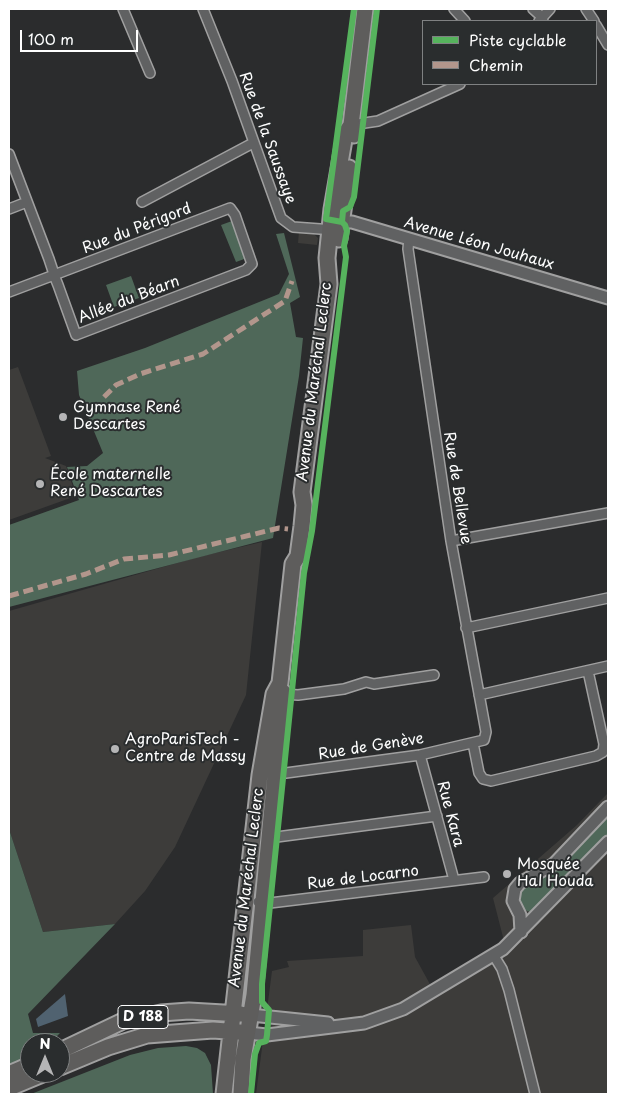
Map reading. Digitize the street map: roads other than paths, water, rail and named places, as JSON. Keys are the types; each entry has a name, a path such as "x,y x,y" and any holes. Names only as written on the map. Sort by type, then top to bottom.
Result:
{"main road":[{"path":"336,226 338,177 345,134 351,125 365,9"},
{"name":"Avenue du Maréchal Leclerc","path":"241,1094 276,775 293,564 289,555 292,525 295,504 302,492 336,226 354,135 351,125"},
{"name":"Avenue du Maréchal Leclerc","path":"224,1094 260,775 274,694 282,689"},
{"name":"D 188","path":"70,1045 123,1021 142,1017 189,1011 251,1015"},
{"name":"D 188","path":"70,1063 108,1047 147,1035 168,1032 230,1031 248,1033"},
{"path":"9,1088 21,1083"}],"street":[{"path":"122,9 150,73"},
{"name":"Rue de la Saussaye","path":"203,9 232,81 280,218 293,227 336,226"},
{"path":"454,9 464,20"},
{"path":"533,9 541,19 550,9"},
{"path":"586,9 593,20"},
{"path":"597,27 608,45"},
{"path":"351,125 378,121 458,85"},
{"path":"142,202 253,143"},
{"path":"9,154 54,275"},
{"path":"9,209 27,202"},
{"name":"Rue du Périgord","path":"9,292 230,208"},
{"name":"Allée du Béarn","path":"54,275 76,335 250,268 251,258 235,215 230,208"},
{"name":"Avenue Léon Jouhaux","path":"336,226 352,222 608,298"},
{"name":"Rue de Bellevue","path":"409,239 408,249 451,541 486,732 484,740"},
{"path":"451,541 608,514"},
{"path":"466,628 608,598"},
{"path":"479,695 608,666"},
{"path":"473,743 480,773 483,779 491,781 596,756 603,752 604,744 588,671"},
{"path":"282,689 298,695 344,689 366,682 374,684 434,675"},
{"name":"Rue de Genève","path":"260,775 276,775 420,755 484,740"},
{"name":"Rue Kara","path":"420,755 454,880"},
{"path":"521,932 518,912 513,901 513,893 520,883 554,864 608,807"},
{"path":"269,838 437,816"},
{"path":"248,1033 266,1035 348,1025 378,1020 403,1009 494,956 542,911 608,842"},
{"name":"Rue de Locarno","path":"245,901 263,903 484,878"},
{"path":"518,912 528,914 542,911"},
{"path":"518,912 533,920"},
{"path":"494,956 502,969 509,990 535,1094"},
{"path":"251,1015 348,1025"}],"water":[{"path":"65,994 68,1016 38,1027 36,1019"}],"place":[{"name":"Gymnase René Descartes","path":"63,417"},
{"name":"École maternelle René Descartes","path":"40,484"},
{"name":"AgroParisTech - Centre de Massy","path":"115,749"},
{"name":"Mosquée Hal Houda","path":"507,874"}]}
